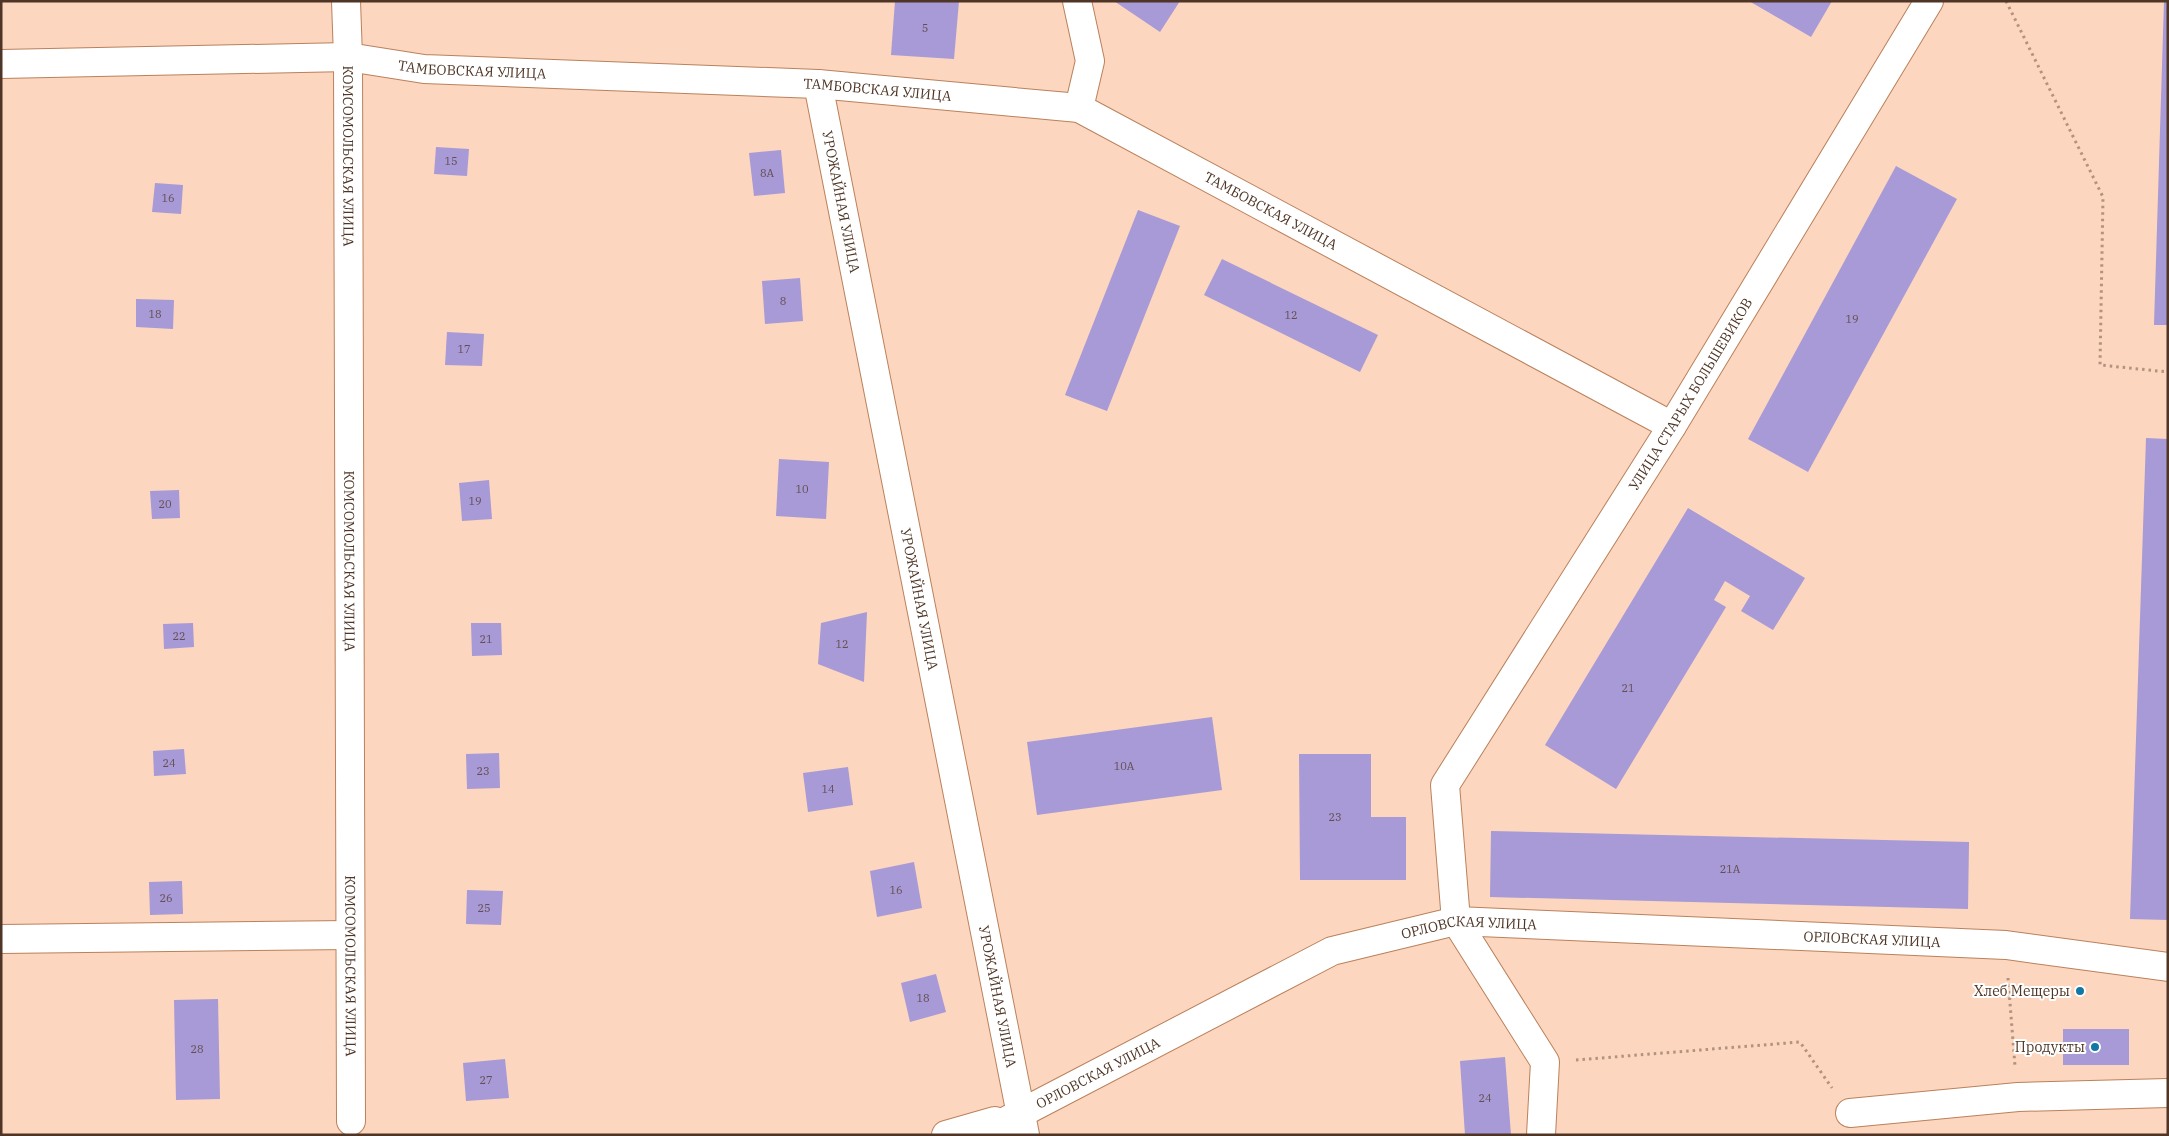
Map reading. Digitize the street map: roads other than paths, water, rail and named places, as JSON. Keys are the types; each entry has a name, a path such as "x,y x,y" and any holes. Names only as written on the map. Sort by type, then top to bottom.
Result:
{"street":[{"name":"КОМСОМОЛЬСКАЯ УЛИЦА","path":"346,1 348,57 350,935 348,1130"},
{"path":"1077,1 1090,61 1079,108"},
{"name":"УЛИЦА СТАРЫХ БОЛЬШЕВИКОВ","path":"1456,921 1446,785 1672,426 1929,1"},
{"name":"ТАМБОВСКАЯ УЛИЦА","path":"1,64 348,57 424,69 818,84 1079,108 1672,426"},
{"name":"УРОЖАЙНАЯ УЛИЦА","path":"818,84 1022,1124"},
{"path":"1456,921 1545,1062 1541,1135"},
{"name":"ОРЛОВСКАЯ УЛИЦА","path":"979,1135 1022,1124 1332,951 1456,921 2006,945 2168,967"},
{"path":"1,939 350,935"},
{"path":"1850,1113 2018,1097 2168,1094"},
{"path":"946,1135 1022,1124"}],"place":[{"name":"Хлеб Мещеры","path":"2080,991"},
{"name":"Продукты","path":"2095,1047"}]}
